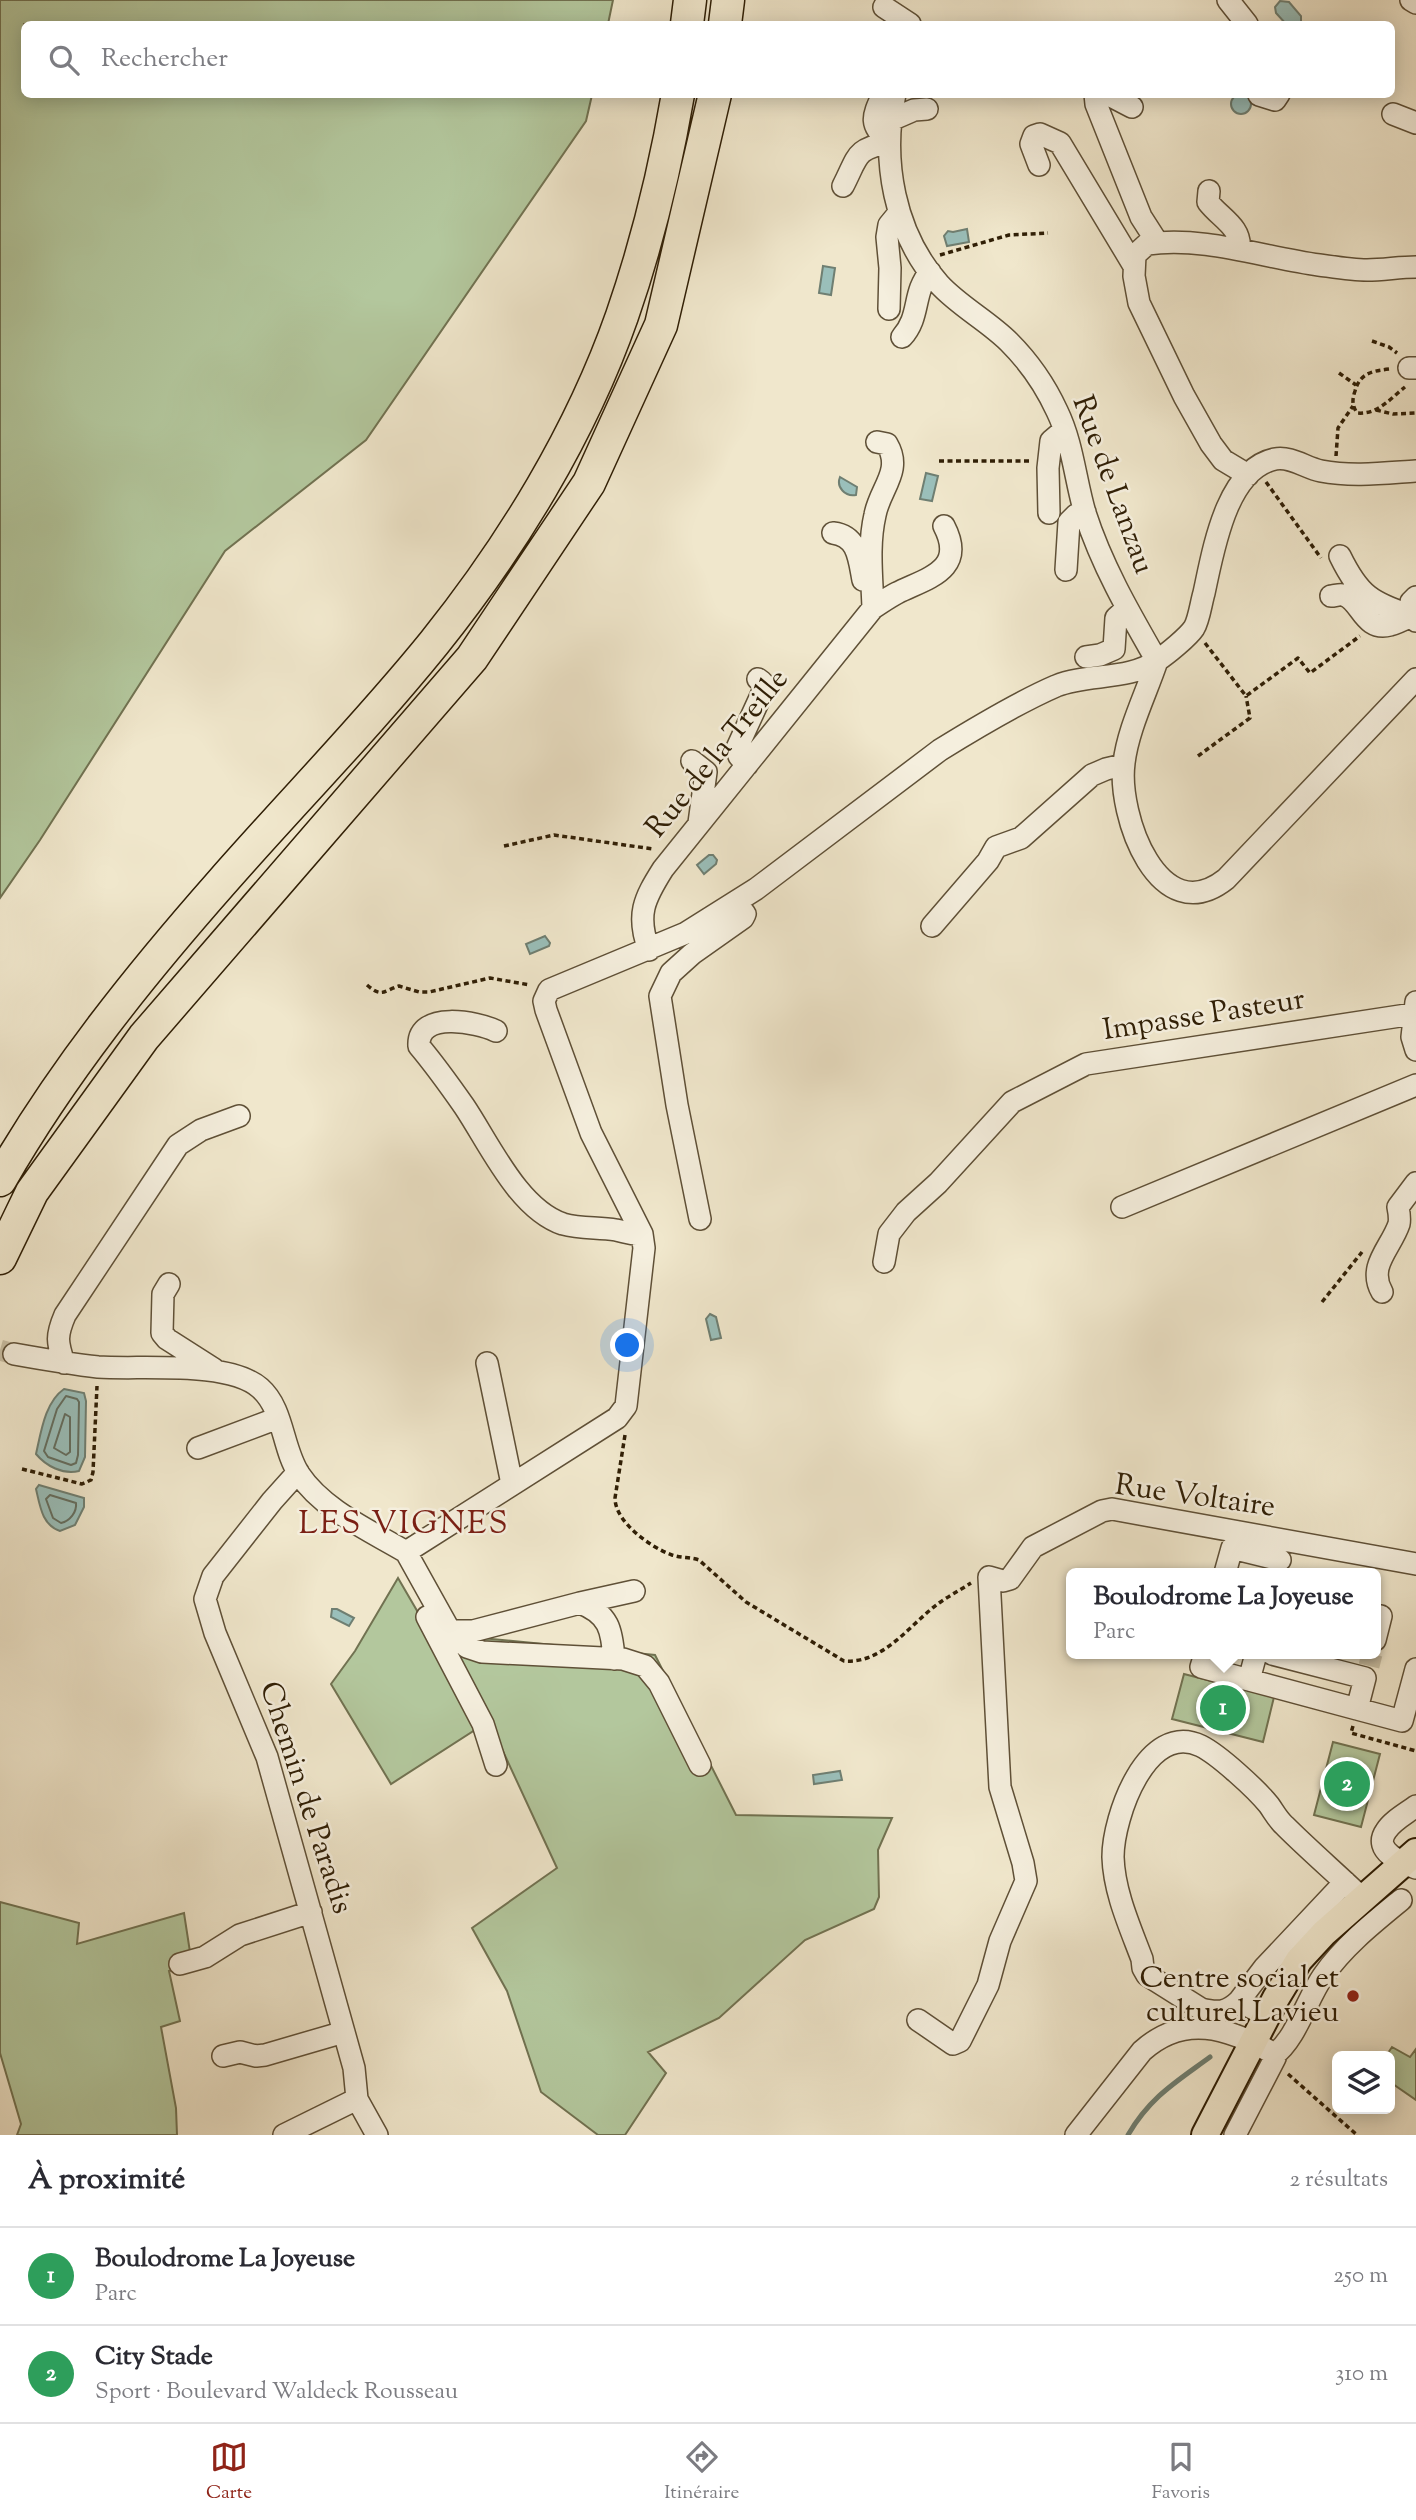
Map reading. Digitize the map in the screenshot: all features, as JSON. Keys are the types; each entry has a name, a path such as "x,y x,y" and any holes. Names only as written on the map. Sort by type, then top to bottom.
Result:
{"highway":[{"path":"688,21 691,0"},
{"path":"725,21 728,0"},
{"path":"0,1180 32,1125 116,1008 222,882 372,717 436,640 526,513 564,446 621,319 650,223 668,151 677,98"},
{"path":"0,1258 32,1192 145,1037 472,658 589,483 661,325 714,98"}],"main road":[{"path":"1205,2135 1267,2053 1267,2016 1299,1960 1354,1890 1411,1861"}],"street":[{"path":"1228,0 1245,21"},
{"path":"1411,0 1416,4"},
{"path":"884,7 905,21"},
{"path":"881,98 874,112 874,121 876,130 889,142"},
{"path":"889,142 894,98"},
{"path":"1095,98 1141,217 1157,242"},
{"path":"1115,98 1132,107"},
{"path":"891,120 914,110 927,110"},
{"path":"1393,114 1416,123"},
{"path":"1039,165 1031,144 1034,136 1040,134 1060,143 1134,266"},
{"path":"843,186 865,148 889,142"},
{"name":"Rue de Lanzau","path":"889,142 898,214 915,251 940,285 1008,341 1038,376 1058,413 1057,435 1073,456 1085,512 1103,561 1157,662"},
{"path":"1209,191 1208,202 1237,232 1240,239 1239,249"},
{"path":"889,309 890,268 887,237 889,225 898,214"},
{"path":"1252,471 1223,460 1184,396 1139,303 1134,276 1135,255 1147,244 1157,242 1212,244 1279,258 1355,269 1416,267"},
{"path":"902,337 914,318 926,266"},
{"path":"1049,513 1048,468 1057,435"},
{"path":"873,608 872,533 875,512 893,468 893,455 887,444 877,442"},
{"path":"406,1552 617,1418 626,1406 644,1248 642,1234 591,1133 546,1010 544,1001 549,990 686,933 736,902 960,737 1058,686 1134,671 1157,662 1194,628 1217,534 1229,505 1252,471 1277,458 1296,461 1319,471 1352,474 1416,471"},
{"path":"1066,570 1069,522 1076,515 1085,512"},
{"path":"873,608 897,593 923,583 947,564 951,550 950,536 944,526"},
{"path":"833,533 851,540 858,554 864,589 873,608"},
{"path":"1334,561 1375,603 1414,611"},
{"path":"1331,596 1344,595 1351,599 1364,617 1376,625 1388,626 1414,611"},
{"name":"Rue de la Treille","path":"649,950 642,931 643,910 649,891 676,853 873,608"},
{"path":"1086,657 1114,649 1116,618 1126,608"},
{"path":"1157,662 1124,765 1130,818 1146,858 1163,881 1177,891 1194,894 1212,891 1226,879 1416,680"},
{"path":"747,765 739,756 737,748 764,689 758,679"},
{"path":"692,761 706,772 699,825"},
{"path":"932,926 988,861 996,847 1021,838 1092,775 1124,765"},
{"path":"700,1219 677,1105 660,996 671,973 692,954 743,918 745,914 736,902"},
{"path":"1415,1006 1412,1037 1416,1050"},
{"name":"Impasse Pasteur","path":"884,1262 889,1234 906,1212 938,1183 1012,1102 1086,1064 1415,1006"},
{"path":"496,1031 482,1024 446,1021 423,1031 419,1046 465,1108 504,1169 541,1212 561,1223 579,1227 616,1230 630,1235 642,1234"},
{"path":"1122,1207 1416,1085"},
{"path":"64,1363 57,1332 65,1315 178,1145 201,1129 239,1116"},
{"path":"1382,1292 1377,1283 1376,1272 1399,1223 1398,1207 1416,1183"},
{"path":"169,1284 163,1294 162,1333 167,1339 219,1371"},
{"path":"14,1354 97,1367 219,1371 244,1378 261,1388 278,1418 298,1472 316,1495 406,1552 450,1631 467,1647 482,1652 614,1659 645,1666 659,1683 700,1765"},
{"path":"487,1363 512,1484"},
{"path":"198,1448 278,1418"},
{"name":"Chemin de Paradis","path":"298,1472 213,1576 205,1599 215,1633 265,1750 354,2068 358,2099 377,2135"},
{"name":"Rue Voltaire","path":"989,1577 1003,1581 1010,1579 1033,1547 1102,1511 1112,1509 1280,1558 1358,1564 1416,1564"},
{"path":"1226,1568 1232,1548 1280,1558"},
{"path":"406,1552 415,1594 483,1724 496,1765"},
{"path":"918,2020 944,2040 953,2043 960,2041 988,1986 1000,1941 1026,1881 1000,1787 989,1577"},
{"path":"450,1631 473,1631 634,1591"},
{"path":"580,1603 594,1608 610,1626 614,1659"},
{"path":"1203,1659 1201,1667 1402,1721 1416,1669"},
{"path":"1249,1680 1255,1659"},
{"path":"1298,1659 1367,1672 1357,1709"},
{"path":"1187,1741 1213,1753 1261,1796 1285,1826 1354,1890 1264,1968 1239,2001 1225,2012 1201,2009 1147,1975 1143,1968 1118,1889 1113,1855 1117,1824 1132,1786 1148,1759 1172,1742 1187,1741"},
{"path":"1411,1861 1386,1852 1383,1835 1416,1806"},
{"path":"1235,2135 1267,2053 1286,2041 1334,1961 1401,1900"},
{"path":"180,1964 205,1957 240,1935 311,1912"},
{"path":"1239,2001 1267,2016"},
{"path":"1076,2135 1142,2051 1167,2034 1206,2027 1235,2033 1267,2053"},
{"path":"223,2056 240,2052 265,2055 344,2032"},
{"path":"284,2135 358,2099"}],"path":[{"path":"926,266 1009,235 1048,233"},
{"path":"1372,341 1390,347 1412,368"},
{"path":"1334,458 1337,455 1338,428 1353,406 1356,385 1361,377 1370,372 1412,368"},
{"path":"1353,406 1357,412 1376,410 1408,383 1412,368"},
{"path":"1339,373 1356,385"},
{"path":"1376,410 1393,414 1416,413"},
{"path":"939,461 1039,461 1044,446 1057,435"},
{"path":"1252,471 1334,561"},
{"path":"1194,628 1245,696 1250,718 1198,756"},
{"path":"1245,696 1298,658 1310,673 1356,639"},
{"path":"504,846 566,835 676,853"},
{"path":"367,985 376,993 399,986 429,992 490,978 549,990"},
{"path":"22,1469 82,1484 91,1480 97,1367"},
{"path":"626,1406 627,1421 615,1498 615,1508 622,1518 647,1543 676,1556 699,1560 746,1602 844,1661 871,1655 895,1642 938,1603 980,1578 989,1577"},
{"path":"1357,1709 1351,1734 1416,1751"},
{"path":"1267,2053 1357,2135"}],"green space":[{"path":"0,0 613,0 609,21 21,21 21,98 591,98 586,121 366,440 225,551 0,898"},
{"path":"398,1578 430,1633 655,1655 736,1815 892,1818 878,1850 879,1897 874,1909 805,1940 719,2018 648,2052 666,2073 625,2135 598,2135 541,2092 507,1991 472,1928 557,1868 489,1721 391,1784 331,1684 355,1651"},
{"path":"1184,1674 1274,1697 1263,1742 1172,1719"},
{"path":"1333,1742 1380,1754 1361,1827 1314,1815"},
{"path":"0,1902 79,1923 77,1944 184,1913 192,1965 169,1971 180,2021 161,2027 176,2108 177,2135 17,2135 21,2124 0,2053"},
{"path":"1392,2047 1410,2057 1416,2049 1416,2100 1395,2085 1395,2051 1389,2051"}],"water":[{"path":"1280,1 1289,2 1301,16 1301,21 1283,21 1276,13 1275,7"},
{"path":"1233,98 1251,100 1251,108 1245,114 1237,114 1231,108"},
{"path":"967,229 969,242 947,246 944,236 948,231"},
{"path":"823,266 835,268 831,295 819,293"},
{"path":"926,473 938,476 932,501 920,499"},
{"path":"840,477 857,487 856,495 842,490"},
{"path":"709,855 713,855 717,860 716,864 704,874 697,865"},
{"path":"545,936 549,946 530,954 526,944"},
{"path":"710,1314 716,1317 721,1338 711,1340 706,1319"},
{"path":"64,1389 84,1393 86,1401 85,1457 79,1471 73,1472 55,1468 36,1454 48,1409"},
{"path":"39,1485 84,1498 84,1507 75,1525 60,1531 49,1524 39,1502 36,1489"},
{"path":"332,1609 354,1618 349,1626 331,1617"},
{"path":"840,1771 842,1780 814,1784 813,1775"}],"waterway":[{"path":"1128,2135 1155,2100 1210,2057"}],"tunnel":[{"path":"0,1350 14,1354"},
{"path":"1369,1666 1371,1659"}],"place":[{"name":"Boulodrome La Joyeuse","path":"1223,1708"},
{"name":"City Stade","path":"1347,1784"},
{"name":"Centre social et culturel Lavieu","path":"1353,1996"}],"district":[{"name":"LES VIGNES","path":"404,1525"}]}
